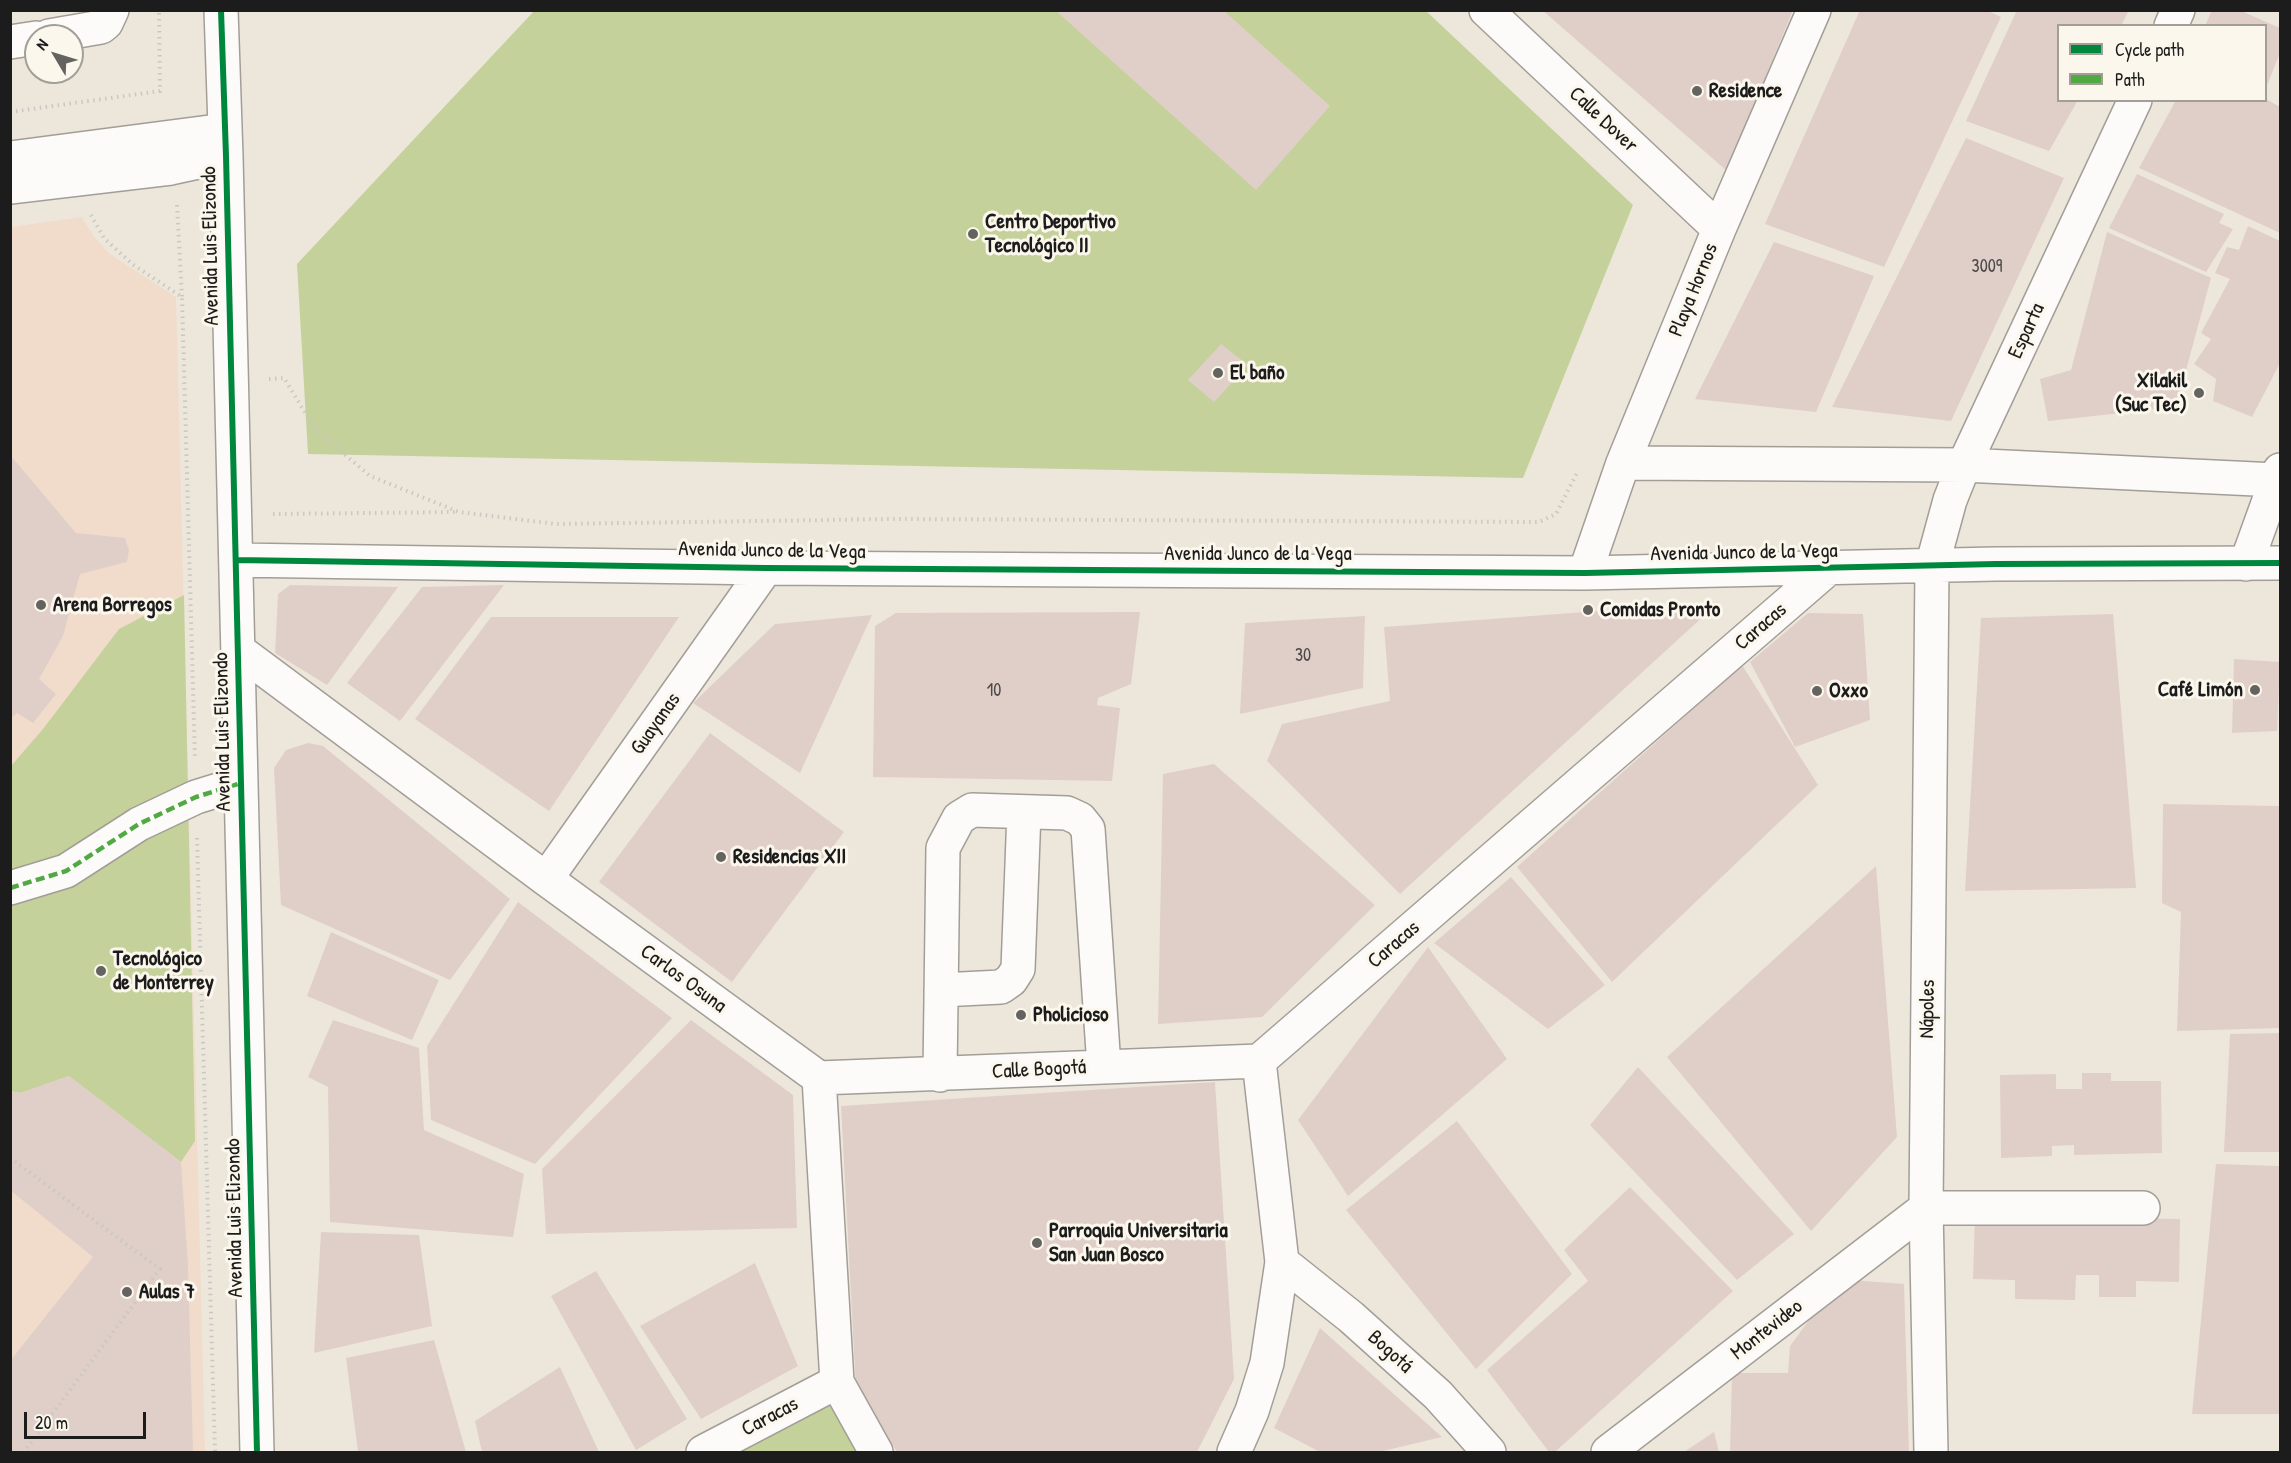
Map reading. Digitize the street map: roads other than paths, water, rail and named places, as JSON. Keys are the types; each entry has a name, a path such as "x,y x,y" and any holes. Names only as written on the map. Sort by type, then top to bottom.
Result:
{"street":[{"path":"84,30 101,27 106,23 112,10"},
{"name":"Avenida Luis Elizondo","path":"220,10 226,143 257,1452"},
{"name":"Calle Dover","path":"1486,10 1719,229"},
{"name":"Playa Hornos","path":"1585,573 1623,463 1719,229 1814,10"},
{"path":"2172,24 2178,10"},
{"name":"Esparta","path":"1932,566 1950,500 1964,465 2133,102"},
{"path":"10,158 226,143"},
{"path":"10,187 171,168 226,143"},
{"path":"1623,463 1964,465 2278,475 2246,564"},
{"name":"Avenida Junco de la Vega","path":"236,560 766,568 1585,573 1830,567 2280,563"},
{"name":"Nápoles","path":"1930,1452 1926,1208 1932,566"},
{"name":"Caracas","path":"1259,1062 1830,567"},
{"name":"Guayanas","path":"546,879 766,568"},
{"name":"Carlos Osuna","path":"238,650 819,1078"},
{"path":"10,888 66,871 139,824 196,797 241,783"},
{"path":"940,1075 943,848 950,830 959,818 972,810 1067,813 1080,819 1088,829 1104,1066"},
{"path":"941,990 1001,987 1011,980 1018,969 1024,812"},
{"path":"1234,1452 1252,1411 1267,1363 1282,1262 1259,1062"},
{"name":"Calle Bogotá","path":"819,1078 1259,1062"},
{"path":"819,1078 837,1382 876,1452"},
{"path":"1926,1208 2143,1208"},
{"name":"Montevideo","path":"1608,1452 1926,1208"},
{"name":"Bogotá","path":"1282,1262 1351,1317 1438,1395 1489,1452"},
{"name":"Caracas","path":"703,1452 837,1382"}],"place":[{"name":"Residence","path":"1697,91"},
{"name":"Centro Deportivo Tecnológico II","path":"973,234"},
{"name":"El baño","path":"1218,373"},
{"name":"Xilakil (Suc Tec)","path":"2199,393"},
{"name":"Arena Borregos","path":"41,605"},
{"name":"Comidas Pronto","path":"1588,610"},
{"name":"Café Limón","path":"2255,690"},
{"name":"Oxxo","path":"1817,691"},
{"name":"Residencias XII","path":"721,857"},
{"name":"Tecnológico de Monterrey","path":"101,971"},
{"name":"Pholicioso","path":"1021,1015"},
{"name":"Parroquia Universitaria San Juan Bosco","path":"1037,1243"},
{"name":"Aulas 7","path":"127,1292"}]}
